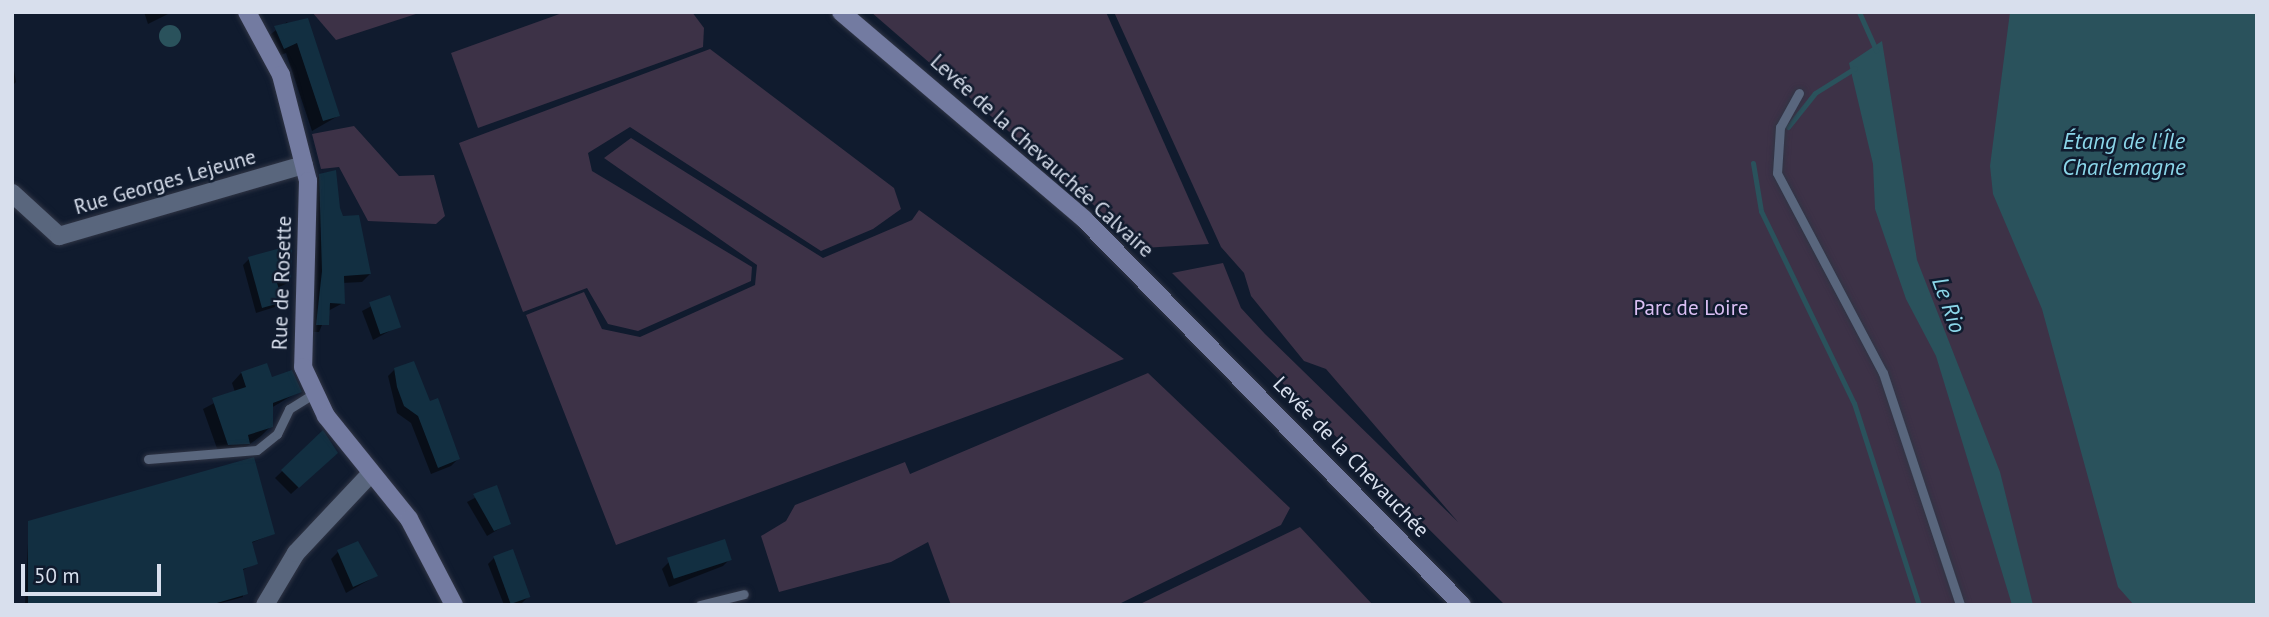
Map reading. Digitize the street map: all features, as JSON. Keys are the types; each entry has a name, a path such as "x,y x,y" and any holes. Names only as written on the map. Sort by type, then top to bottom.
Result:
{"street":[{"name":"Rue de Rosette","path":"247,12 281,75 304,165 303,367 315,393 371,473 409,519 454,605"},
{"name":"Levée de la Chevauchée Calvaire","path":"841,12 1084,219 1208,341"},
{"name":"Rue Georges Lejeune","path":"12,193 59,236 304,165"},
{"name":"Levée de la Chevauchée","path":"1208,341 1462,605"},
{"path":"265,605 296,553 371,473"}],"lane":[{"path":"1799,93 1780,127 1777,173 1883,373 1959,605"},
{"path":"148,458 257,450 277,434 289,409 315,393"},
{"path":"700,605 744,594"}],"green space":[{"path":"312,12 422,12 336,40"},
{"path":"565,12 692,12 704,28 703,47 478,128 451,53"},
{"path":"871,12 1106,12 1209,244 1143,248"},
{"name":"Parc de Loire","path":"1114,12 2257,12 2257,605 1505,605 1172,273 1223,263 1241,308 1458,522 1326,369 1304,361 1251,296 1244,273 1221,247"},
{"path":"710,49 894,188 901,209 873,229 821,251 630,127 588,153 592,171 752,267 751,281 638,331 608,324 587,288 523,312 459,143"},
{"path":"354,126 399,176 434,175 445,216 436,224 368,221 339,167 321,169 312,134"},
{"path":"631,138 823,258 912,220 919,210 1124,359 616,545 526,315 584,292 602,329 640,337 755,285 757,265 604,158"},
{"path":"1148,373 1290,508 1281,525 1117,605 951,605 928,542 891,562 779,592 761,536 786,521 795,505 905,462 910,474"},
{"path":"1300,527 1373,605 1138,605"}],"water":[{"name":"Étang de l'Île Charlemagne","path":"2010,12 2257,12 2257,605 2134,605 2118,587 2042,309 1993,194 1990,166"},
{"path":"170,25 178,28 181,36 178,44 170,47 162,44 159,36 162,28"},
{"path":"1882,41 1917,260 2000,472 2033,605 2012,605 1936,356 1906,299 1875,209 1873,164 1849,63"}],"building":[{"path":"308,18 340,116 323,121 297,43 284,49 274,26"},
{"path":"336,170 340,208 343,216 359,215 371,274 344,276 345,304 330,303 329,325 316,325 322,271 319,174"},
{"path":"292,245 291,282 277,283 283,302 262,308 248,257"},
{"path":"390,295 401,327 380,334 369,302"},
{"path":"414,361 430,401 438,398 460,459 438,468 418,416 404,406 397,387 394,368"},
{"path":"267,363 272,377 292,370 302,392 273,403 273,427 248,435 250,444 228,445 212,398 246,387 241,372"},
{"path":"323,430 338,453 299,488 281,470"},
{"path":"254,457 275,534 252,542 258,564 243,569 248,594 210,605 28,605 28,521"},
{"path":"497,485 511,524 494,531 473,494"},
{"path":"725,539 732,560 674,579 667,558"},
{"path":"358,541 378,576 353,587 337,550"},
{"path":"513,549 530,597 511,604 493,556"}],"waterway":[{"name":"Le Rio","path":"1859,12 1876,50"},
{"path":"1788,127 1815,93 1855,68"},
{"path":"1753,163 1761,211 1854,403 1919,605"}]}
